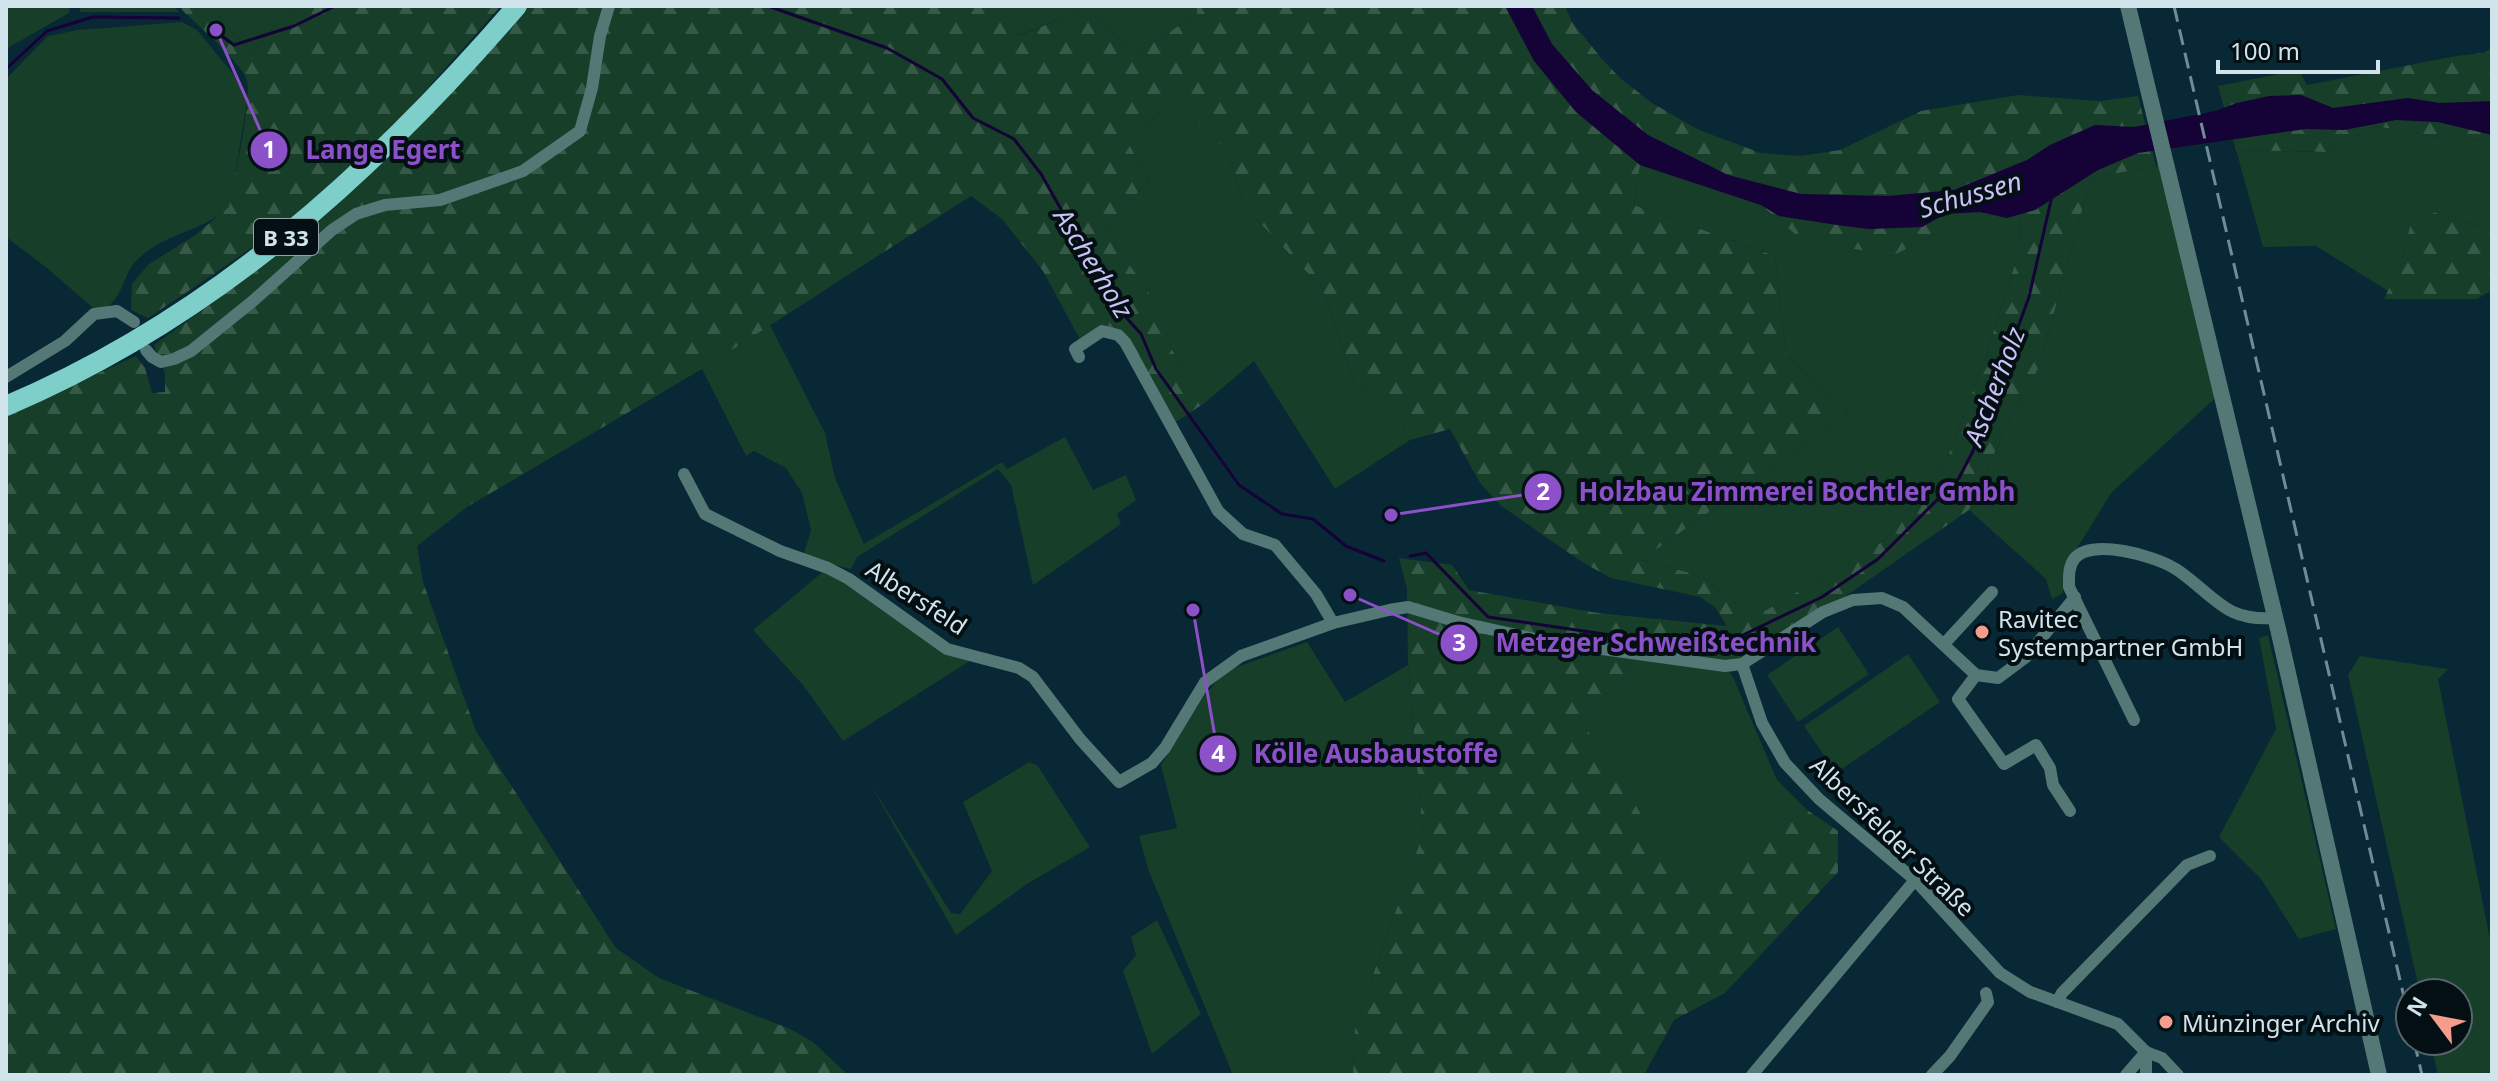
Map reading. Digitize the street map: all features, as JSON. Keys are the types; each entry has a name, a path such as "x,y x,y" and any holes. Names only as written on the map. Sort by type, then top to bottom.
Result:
{"main road":[{"name":"B 33","path":"6,406 67,378 152,331 276,245 338,193 393,140 517,6"}],"street":[{"path":"146,350 161,362 191,351 253,301 332,230 356,214 385,205 440,200 523,171 580,131 609,6"},
{"path":"2128,6 2275,618 2379,1075"},
{"path":"6,377 65,341 94,314 117,311 134,322"},
{"path":"1079,357 1075,349 1102,331 1118,335 1125,342 1218,511 1243,534 1275,545 1316,594 1333,623"},
{"name":"Albersfeld","path":"684,474 705,514 780,551 849,579 947,649 1019,668 1033,677 1080,739 1119,782 1152,763 1165,748 1205,682 1241,656 1333,623 1408,607 1458,622 1544,641 1725,666 1742,664"},
{"path":"2134,720 2069,587 2074,558 2086,550 2101,549 2140,555 2171,566 2232,612 2260,619 2275,618"},
{"path":"1944,644 1992,592"},
{"path":"1742,664 1823,612 1853,600 1882,598 1903,607 1976,675 1998,678 2026,657 2075,597"},
{"name":"Albersfelder Straße","path":"1742,664 1762,723 1785,763 1819,799 1915,880 2000,973 2030,992 2118,1024 2146,1052 2162,1058 2178,1075"},
{"path":"1976,675 1958,699 2004,764 2036,745 2050,768 2053,785 2070,811"},
{"path":"2057,1002 2062,993 2187,865 2210,856"},
{"path":"1752,1075 1915,880"},
{"path":"1932,1075 1950,1056 1988,1002 1986,993"},
{"path":"2126,1075 2146,1052"},
{"path":"2146,1052 2146,1075"}],"green space":[{"path":"6,6 70,6 69,13 6,49"},
{"path":"78,6 174,6 179,12 81,12"},
{"path":"178,6 211,6 251,54 284,17 303,6 501,6 393,126 323,193 259,242 148,318 131,310 132,284 149,264 194,236 229,207 247,101 248,87 241,70"},
{"path":"211,6 303,6 284,17 251,54"},
{"path":"528,6 1000,6 1018,36 1086,9 1136,54 1197,14 1197,6 1565,6 1572,22 1602,59 1652,103 1699,130 1761,153 1801,156 1840,150 1921,111 2018,95 2099,101 2138,96 2156,166 2091,178 2039,367 2007,425 1969,510 1823,612 1742,664 1621,652 1631,671 1580,718 1688,888 1807,810 1838,831 1838,872 1725,993 1674,1020 1644,1075 1353,1075 1355,1026 1423,834 1408,665 1407,589 1399,558 1452,565 1469,590 1598,613 1727,626 1715,607 1700,597 1611,578 1582,562 1500,505 1480,483 1450,429 1410,440 1394,406 1355,384 1322,288 1245,207 1227,150 1174,101 1127,141 1149,180 1105,229 1162,312 1170,347 1206,402 1170,426 1125,342 1110,331 1082,343 1043,271 1002,219 971,196 702,369 467,507 417,546 423,582 476,731 616,948 659,978 790,1029 813,1042 848,1075 6,1075 6,415 136,356 145,368 152,393 165,392 165,373 154,345 270,261 339,201","holes":["1640,165 1761,205 1801,239 1892,256 1980,212 2007,218 2021,215 2020,248 1984,362 1947,459 1885,540 1753,618 1702,576 1641,560 1848,414 1786,354 1775,256 1634,205"]},
{"path":"1000,6 1197,6 1197,14 1136,54 1086,9 1017,36"},
{"path":"182,22 197,30 234,75 247,102 230,207 208,222 147,251 132,266 115,299 102,310 92,307 6,237 6,79 48,36 78,30"},
{"path":"2492,48 2492,138 2460,141 2375,126 2327,152 2236,150 2218,86 2299,70 2307,85 2483,53"},
{"path":"1174,101 1227,150 1245,207 1322,288 1355,384 1394,406 1410,440 1335,489 1254,361 1206,402 1170,347 1162,312 1105,229 1149,180 1127,141"},
{"path":"2375,126 2460,141 2492,138 2492,232 2439,211 2411,222 2401,264 2388,291 2316,246 2263,247 2236,150 2327,152"},
{"path":"2165,156 2221,393 2112,492 2064,569 2063,593 2052,599 2046,579 1969,510 2007,425 2039,367 2091,178 2156,166"},
{"path":"1640,165 1761,205 1802,239 1892,256 1980,212 2007,218 2021,214 2020,248 1984,362 1947,459 1885,540 1753,618 1702,576 1641,560 1848,414 1786,354 1775,256 1634,205"},
{"path":"2439,211 2492,232 2492,290 2477,299 2384,299 2401,264 2411,222"},
{"path":"770,325 825,433 835,478 864,544 1002,462 1007,469 1065,437 1093,490 1126,475 1136,500 1117,514 1121,524 1033,585 1011,485 998,469 857,557 851,569 803,557 811,530 802,493 786,468 754,451 746,456 702,369"},
{"path":"825,570 844,580 931,644 970,661 843,741 803,685 753,630"},
{"path":"1838,627 1869,674 1798,722 1767,675"},
{"path":"2268,635 2336,929 2299,939 2261,879 2219,837 2276,729 2259,638"},
{"path":"1307,642 1345,702 1408,665 1423,834 1355,1026 1353,1075 1233,1075 1148,869 1139,836 1177,828 1161,765 1204,696 1225,671"},
{"path":"1621,651 1725,666 1733,677 1777,780 1807,810 1688,889 1580,718 1631,671"},
{"path":"1908,654 1940,702 1836,773 1804,726"},
{"path":"2360,656 2448,669 2438,679 2492,949 2492,1075 2438,1075 2434,1057 2474,1057 2474,977 2416,977 2348,675"},
{"path":"1029,762 1037,765 1090,847 1027,884 956,935 869,782 951,913 960,914 992,871 963,802"},
{"path":"1157,920 1201,1014 1152,1054 1123,971 1136,955 1131,937"}],"water":[{"name":"Schussen","path":"1505,6 1532,6 1552,44 1592,90 1648,135 1728,175 1801,194 1888,196 1954,190 2027,160 2050,145 2095,125 2134,127 2215,111 2269,96 2301,95 2333,108 2408,98 2440,103 2492,101 2492,135 2438,122 2396,120 2344,130 2306,129 2138,153 2098,170 2035,210 2007,218 1980,212 1945,214 1922,227 1869,229 1837,225 1779,216 1761,205 1640,165 1576,112 1534,61"}],"waterway":[{"name":"Ascherholz","path":"215,31 234,45 294,26 335,6"},
{"name":"Ascherholz","path":"768,6 887,48 942,79 973,118 1014,139 1041,174 1116,306 1141,334 1156,369 1239,485 1282,514 1313,519 1346,546 1384,561"},
{"name":"Ascherholz","path":"6,69 47,31 93,17 179,18"},
{"name":"Ascherholz","path":"1743,635 1822,597 1878,559 1959,478 1973,451 2029,297 2052,196"},
{"name":"Ascherholz","path":"1410,556 1426,553 1488,617 1644,640 1722,644"}],"railway":[{"path":"2174,6 2399,977"},
{"path":"2418,1057 2422,1075"}],"place":[{"name":"Lange Egert","path":"216,30"},
{"name":"Holzbau Zimmerei Bochtler Gmbh","path":"1391,515"},
{"name":"Metzger Schweißtechnik","path":"1350,595"},
{"name":"Kölle Ausbaustoffe","path":"1193,610"},
{"name":"Ravitec Systempartner GmbH","path":"1982,632"},
{"name":"Münzinger Archiv","path":"2166,1022"}]}
